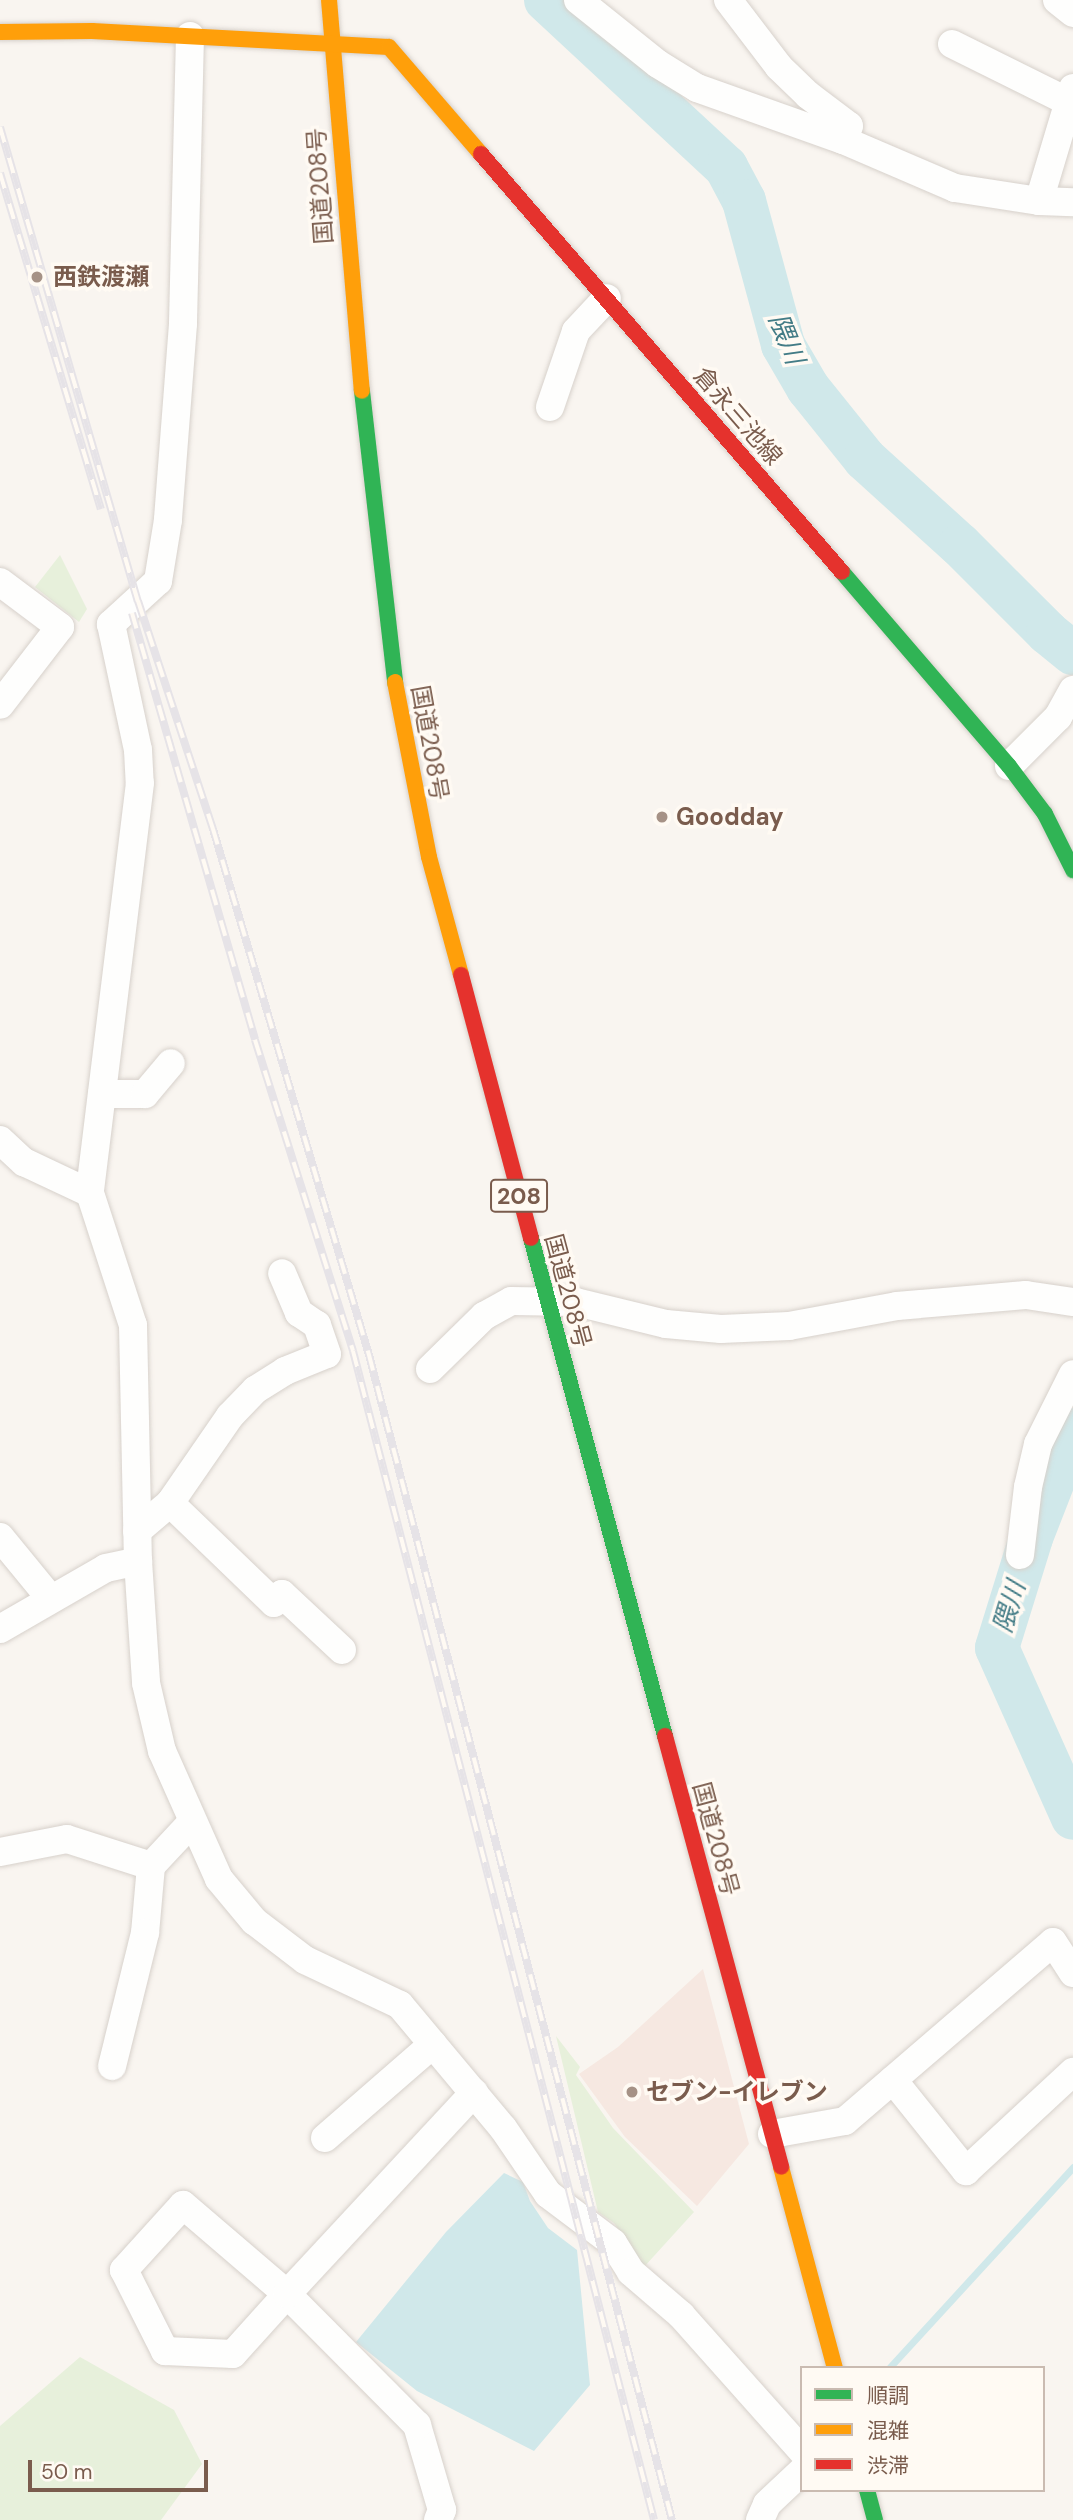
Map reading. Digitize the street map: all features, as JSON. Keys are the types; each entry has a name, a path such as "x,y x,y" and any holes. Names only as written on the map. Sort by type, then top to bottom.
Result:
{"main road":[{"name":"国道208号","path":"329,0 350,276 381,577 400,715 429,857 834,2366"},
{"name":"倉永三池線","path":"0,32 92,31 390,47 1009,766 1045,814 1073,870"},
{"path":"868,2492 875,2520"}],"street":[{"path":"578,0 658,64 697,88 843,140 955,188 1039,201 1073,202"},
{"path":"728,0 779,67 808,95 849,127 843,140"},
{"path":"1057,0 1073,13"},
{"path":"190,36 183,324 168,520 158,581 111,624 138,750 140,783 90,1193 133,1325 138,1561 146,1683 162,1752 219,1879 254,1921 306,1960 400,2005 503,2128 548,2194 613,2243 631,2272 681,2315 800,2449"},
{"path":"953,44 1071,95 1039,201"},
{"path":"550,407 576,331 607,298"},
{"path":"0,582 60,627 0,705"},
{"path":"1009,766 1058,718 1073,690"},
{"path":"102,1094 145,1094 171,1063"},
{"path":"0,1140 24,1162 90,1193"},
{"path":"137,1531 170,1503 230,1416 255,1390 285,1371 327,1354 317,1325 299,1313 282,1273"},
{"path":"430,1369 484,1316 511,1301 576,1301 666,1324 721,1329 789,1326 897,1306 1026,1295 1073,1302"},
{"path":"1020,1555 1028,1487 1038,1444 1073,1374"},
{"path":"170,1503 274,1603 282,1594 342,1650"},
{"path":"0,1537 51,1599"},
{"path":"0,1629 106,1569 138,1561"},
{"path":"112,2066 145,1933 151,1866 182,1828 192,1822"},
{"path":"0,1852 66,1839 151,1866"},
{"path":"772,2134 845,2121 1053,1942 1073,1973"},
{"path":"325,2138 433,2044"},
{"path":"893,2080 966,2171 1073,2072"},
{"path":"438,2520 442,2510 417,2425 287,2294 183,2205 124,2270 165,2351 233,2354 287,2294 474,2093"},
{"path":"760,2520 767,2504 800,2473"}],"shaded area":[{"path":"703,1969 749,2144 697,2206 625,2137 579,2074 618,2047"}],"green space":[{"path":"60,555 87,609 79,622 35,587"},
{"path":"556,2036 580,2067 576,2075 613,2128 694,2212 644,2267 614,2223 598,2212"},
{"path":"80,2357 174,2410 202,2464 161,2520 0,2520 0,2426"}],"water":[{"path":"504,2173 523,2182 530,2201 548,2228 577,2250 590,2385 534,2451 417,2391 356,2342 446,2232"}],"waterway":[{"name":"隈川","path":"546,0 726,167 744,201 783,345 808,388 865,459 960,545 1048,633 1073,653"},
{"name":"隈川","path":"1073,1430 1031,1538 997,1648 1073,1818"},
{"path":"891,2366 1073,2167"}],"railway":[{"path":"0,127 138,601 213,829 369,1355 672,2520"},
{"path":"0,173 101,509"},
{"path":"132,613 255,1040 353,1351 654,2520"}],"traffic: fast":[{"path":"362,391 395,682"},
{"path":"842,572 1009,766 1045,814 1073,870"},
{"path":"531,1238 665,1736"},
{"path":"868,2492 875,2520"}],"traffic: slow":[{"path":"329,0 362,391"},
{"path":"0,32 92,31 389,47 481,154"},
{"path":"395,682 429,857 461,975"},
{"path":"781,2167 834,2366"}],"traffic: jam":[{"path":"481,154 842,572"},
{"path":"461,975 531,1238"},
{"path":"665,1736 781,2167"}],"place":[{"name":"西鉄渡瀬","path":"37,277"},
{"name":"Goodday","path":"662,817"},
{"name":"セブン-イレブン","path":"632,2092"}]}
